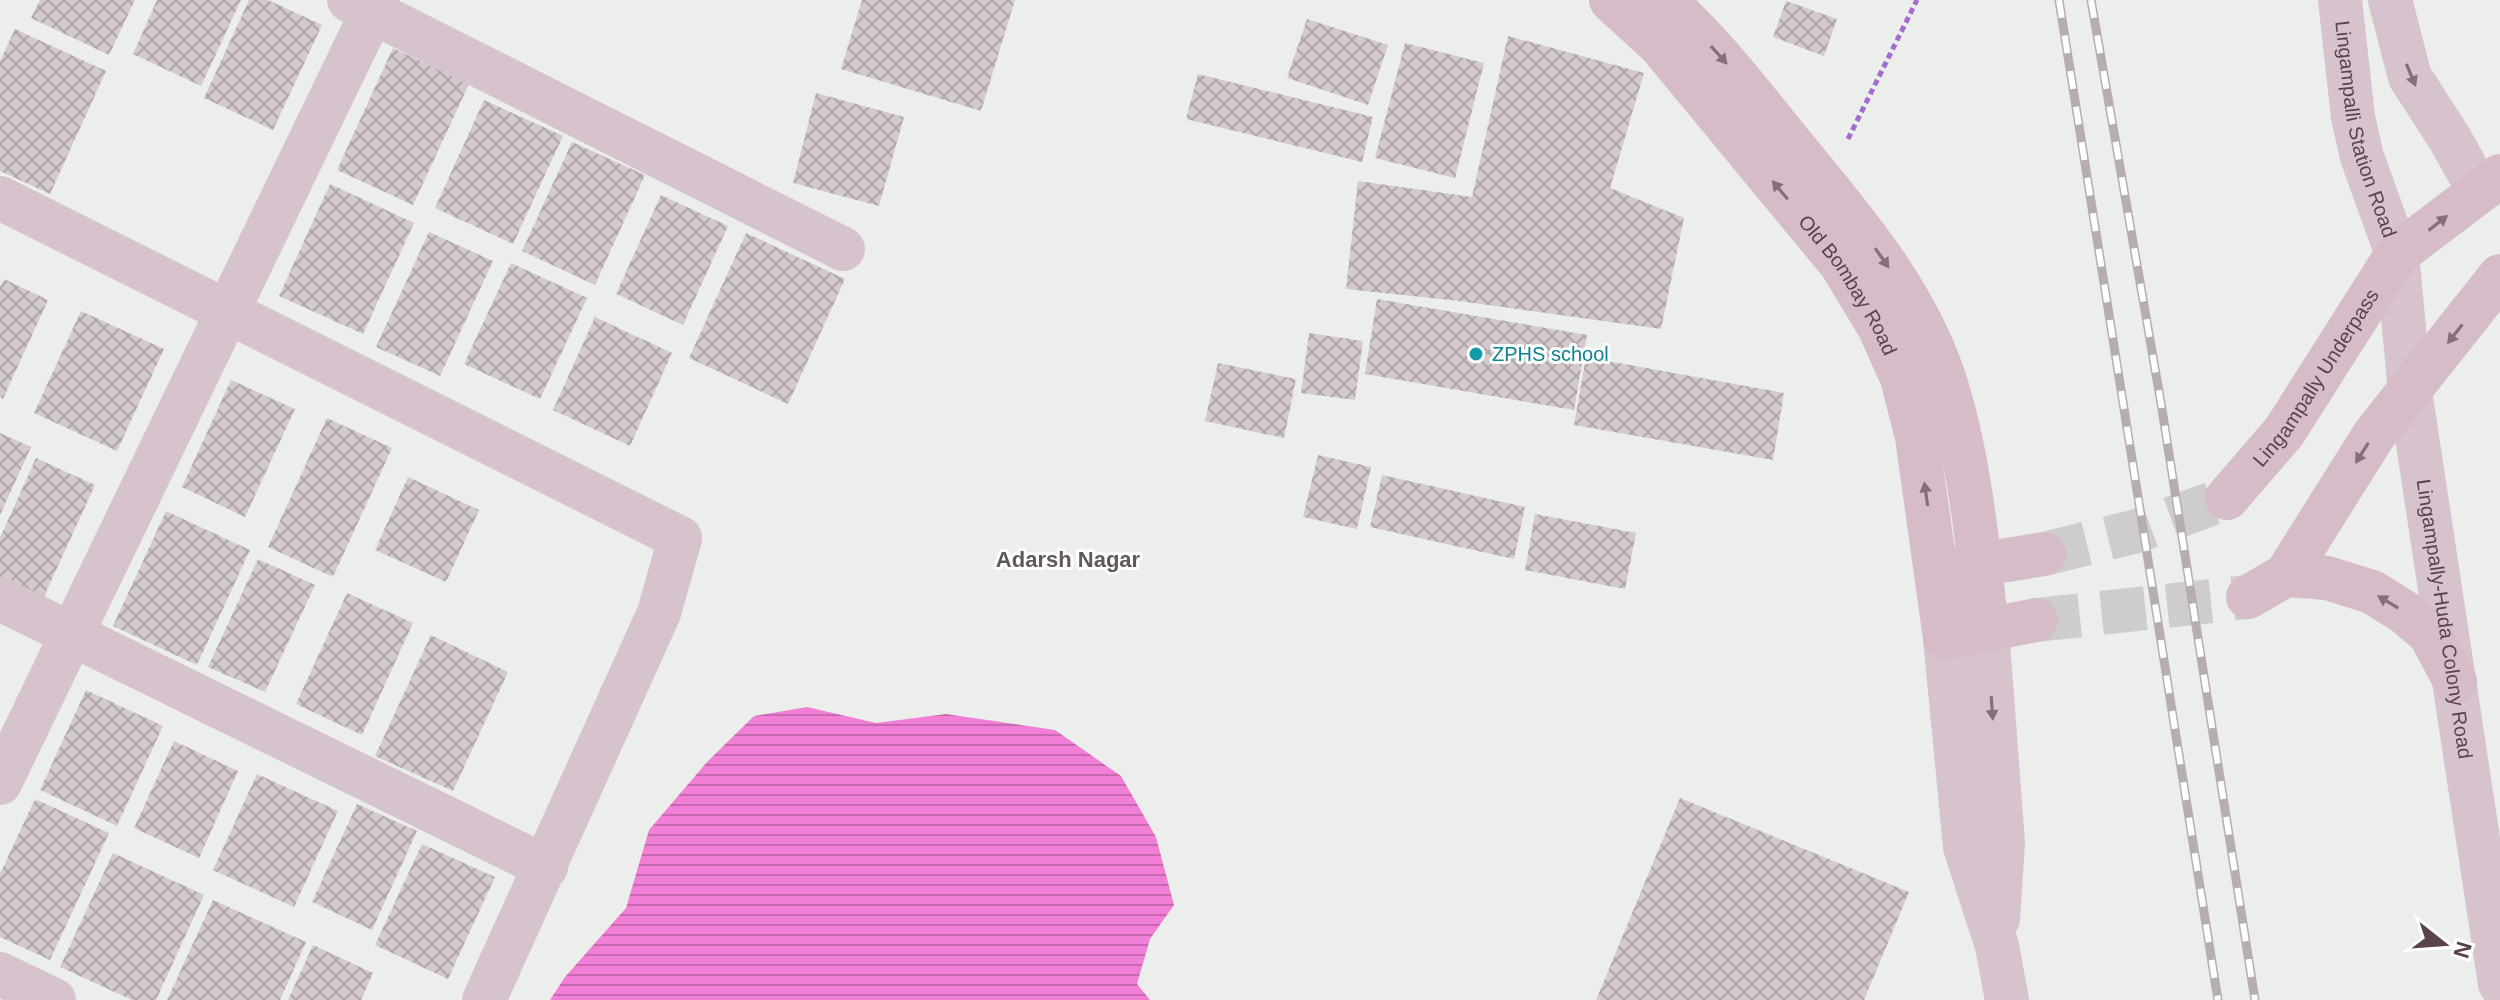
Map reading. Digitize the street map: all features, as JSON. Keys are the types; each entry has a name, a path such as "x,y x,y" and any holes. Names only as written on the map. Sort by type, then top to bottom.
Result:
{"main road":[{"name":"Old Bombay Road","path":"1611,0 1660,45 1841,264 1879,327 1902,378 1917,437 1935,572 1966,634"},
{"name":"Old Bombay Road","path":"1664,0 1724,60 1866,235 1919,320 1944,378 1961,443 1979,564 1966,634"},
{"path":"2397,254 2490,184"},
{"name":"Lingampally Underpass","path":"2227,498 2284,432 2397,254"},
{"path":"2248,597 2286,575 2374,435 2500,276"},
{"path":"1935,572 2044,554"},
{"path":"2286,575 2327,578 2372,592 2404,612 2430,634 2455,681"},
{"path":"1966,634 2036,620"}],"street":[{"name":"Lingampalli Station Road","path":"2340,0 2353,117 2362,157 2397,254"},
{"path":"2390,0 2410,77 2450,139 2490,184"},
{"path":"0,783 228,312 367,4 843,249"},
{"path":"0,198 680,538 659,613 484,1000"},
{"name":"Lingampally-Huda Colony Road","path":"2397,254 2410,391 2500,984"},
{"path":"0,599 546,867"},
{"path":"1966,634 2003,843 1997,946 2007,1000"},
{"path":"0,974 54,1000"}],"path":[{"path":"1825,185 1917,0"}],"shaded area":[{"path":"807,707 876,723 946,714 1055,730 1121,776 1156,837 1174,905 1150,939 1137,984 1150,1000 550,1000 565,977 626,908 649,830 707,762 754,716"}],"building":[{"path":"40,0 135,0 109,55 31,18"},
{"path":"157,0 241,0 201,86 133,54"},
{"path":"249,0 268,0 322,25 273,130 204,98"},
{"path":"862,0 1015,0 981,111 841,69"},
{"path":"1786,1 1837,19 1824,56 1773,37"},
{"path":"1307,19 1388,45 1368,105 1287,78"},
{"path":"15,29 106,71 50,194 0,171 0,61"},
{"path":"1508,36 1644,73 1610,188 1684,218 1661,329 1346,289 1358,181 1472,197"},
{"path":"1405,43 1484,63 1455,178 1375,158"},
{"path":"393,48 469,84 413,205 337,170"},
{"path":"1198,74 1373,117 1362,162 1186,119"},
{"path":"816,93 904,117 879,206 793,183"},
{"path":"484,100 563,136 513,244 435,208"},
{"path":"572,142 645,175 595,285 522,251"},
{"path":"330,184 414,223 363,334 279,296"},
{"path":"661,195 728,226 683,325 616,294"},
{"path":"429,232 493,261 440,376 376,347"},
{"path":"746,233 845,279 788,404 689,358"},
{"path":"511,263 587,298 540,399 464,364"},
{"path":"4,279 48,300 3,399 0,397 0,287"},
{"name":"ZPHS school","path":"1377,299 1587,335 1574,410 1365,374"},
{"path":"81,311 164,349 117,451 34,413"},
{"path":"595,317 672,353 630,446 553,410"},
{"path":"1309,333 1363,341 1355,400 1301,393"},
{"path":"1586,357 1784,393 1773,460 1574,425"},
{"path":"1218,363 1296,379 1284,438 1205,421"},
{"path":"231,380 295,409 245,517 182,487"},
{"path":"327,418 392,448 333,577 268,547"},
{"path":"0,433 31,447 0,515"},
{"path":"1318,455 1371,467 1357,529 1303,517"},
{"path":"36,458 95,485 42,601 0,582 0,538"},
{"path":"1382,475 1525,507 1514,559 1370,527"},
{"path":"408,477 479,510 446,582 375,550"},
{"path":"166,511 250,550 197,665 113,626"},
{"path":"1535,514 1636,533 1625,589 1525,570"},
{"path":"258,559 315,585 265,692 208,667"},
{"path":"347,593 413,623 362,735 296,704"},
{"path":"431,635 508,672 453,791 375,756"},
{"path":"86,690 163,726 117,826 40,790"},
{"path":"174,741 238,771 199,858 134,828"},
{"path":"257,774 338,811 294,907 213,870"},
{"path":"1680,798 1909,892 1864,1000 1596,1000"},
{"path":"35,799 109,833 50,960 0,937 0,874"},
{"path":"357,804 417,831 372,930 312,902"},
{"path":"422,844 495,877 448,979 375,945"},
{"path":"113,853 204,895 156,1000 132,1000 60,967"},
{"path":"213,900 306,942 280,1000 167,1000"},
{"path":"313,945 373,973 361,1000 288,1000"}],"tunnel":[{"path":"2044,554 2137,531 2227,498"},
{"path":"2036,620 2248,597"}],"railway":[{"path":"2059,0 2218,1000"},
{"path":"2091,0 2161,403 2255,1000"}],"place":[{"name":"ZPHS school","path":"1476,354"}],"district":[{"name":"Adarsh Nagar","path":"1068,559"}]}
